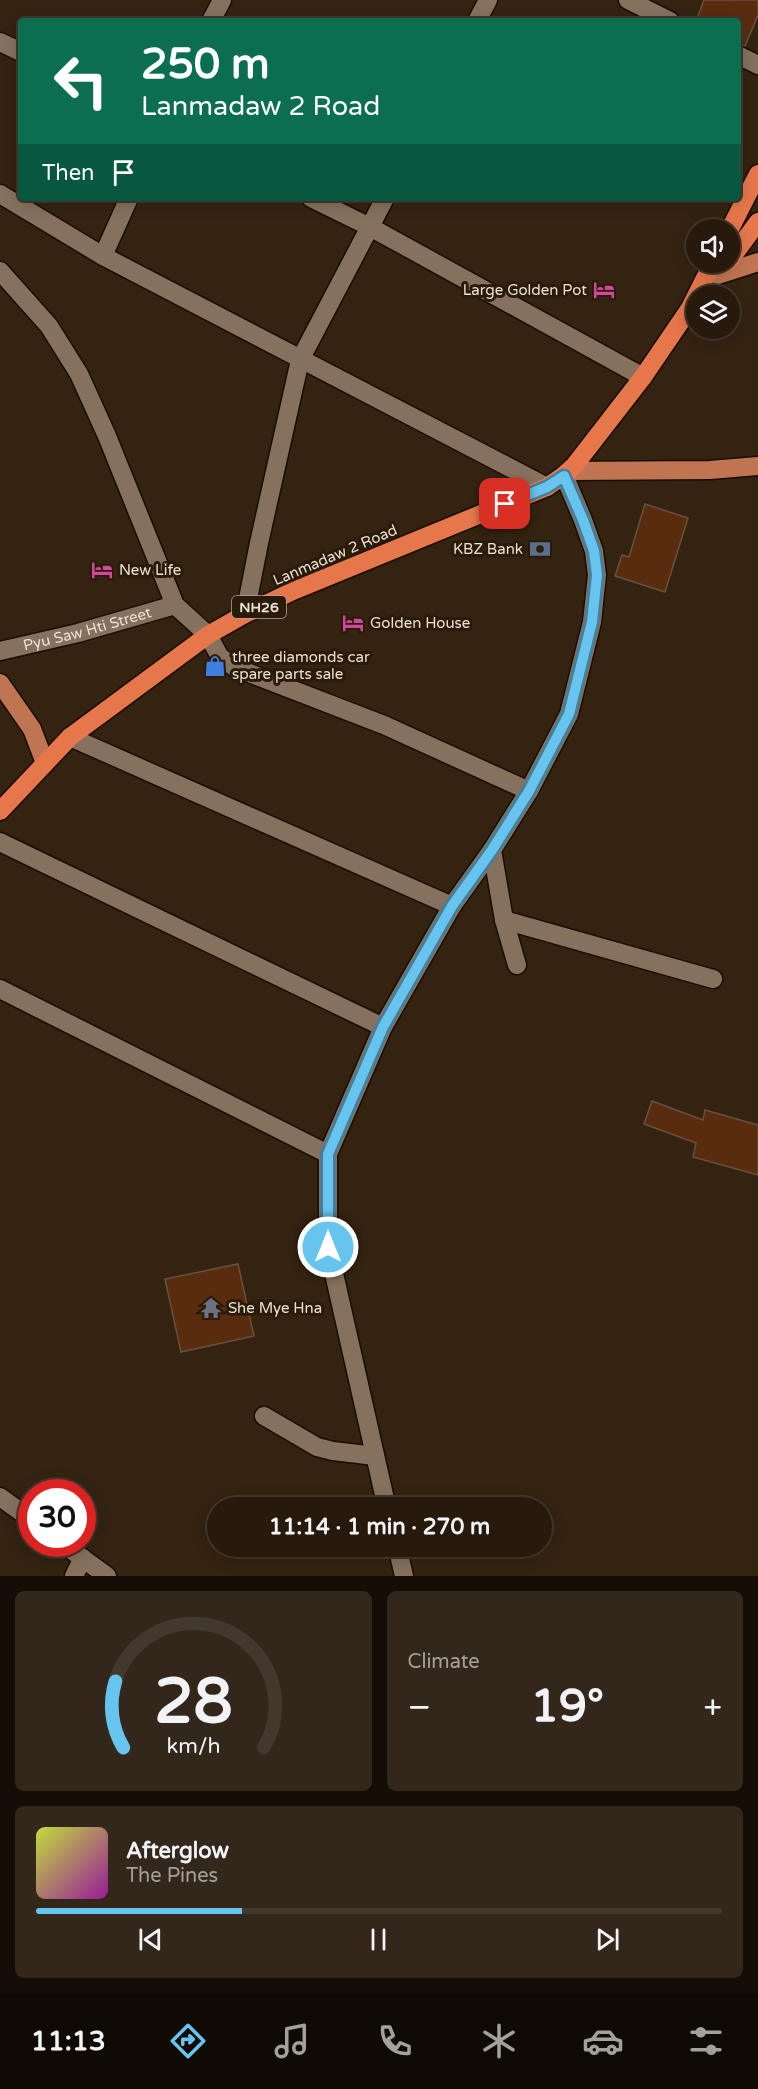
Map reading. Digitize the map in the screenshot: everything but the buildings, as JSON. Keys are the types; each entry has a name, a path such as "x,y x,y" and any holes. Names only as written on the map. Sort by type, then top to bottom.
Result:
{"highway":[{"path":"735,219 758,174"},
{"name":"NH26","path":"740,244 758,222"},
{"name":"NH26","path":"567,473 643,377 686,314"},
{"name":"Lanmadaw 2 Road","path":"0,811 70,736 208,635 293,591 547,487 567,473"}],"main road":[{"path":"740,264 758,262"},
{"path":"567,473 710,470 758,466"},
{"path":"0,682 32,729 45,763"}],"street":[{"path":"213,18 222,0"},
{"path":"479,18 488,0"},
{"path":"628,0 664,18"},
{"path":"0,42 18,51"},
{"path":"741,56 758,65"},
{"path":"0,194 103,256 547,487"},
{"path":"103,256 128,201"},
{"path":"317,201 370,227 643,377"},
{"path":"245,614 300,360 383,201"},
{"path":"0,271 50,326 79,374 107,436 175,605 208,635 220,657 236,668 384,725 529,791"},
{"path":"384,1497 328,1247 328,1154 383,1027 452,906 492,850 529,791 569,714 592,622 597,575 594,551 567,473"},
{"name":"Pyu Saw Hti Street","path":"0,651 78,633 175,605"},
{"path":"70,736 452,906"},
{"path":"0,842 383,1027"},
{"path":"492,850 504,920 517,965"},
{"path":"504,920 713,979"},
{"path":"0,989 328,1154"},
{"path":"264,1416 318,1447 375,1456"},
{"path":"0,1497 18,1510"},
{"path":"400,1557 404,1576"},
{"path":"74,1576 83,1558 107,1576"}],"place":[{"name":"Large Golden Pot","path":"604,290"},
{"name":"KBZ Bank","path":"540,549"},
{"name":"New Life","path":"102,570"},
{"name":"Golden House","path":"353,623"},
{"name":"three diamonds car spare parts sale","path":"215,666"},
{"name":"She Mye Hna","path":"211,1308"}],"route":[{"path":"328,1247 328,1154 383,1027 452,906 492,850 529,791 569,714 592,622 597,575 594,551 564,476 547,487 505,504"}]}
